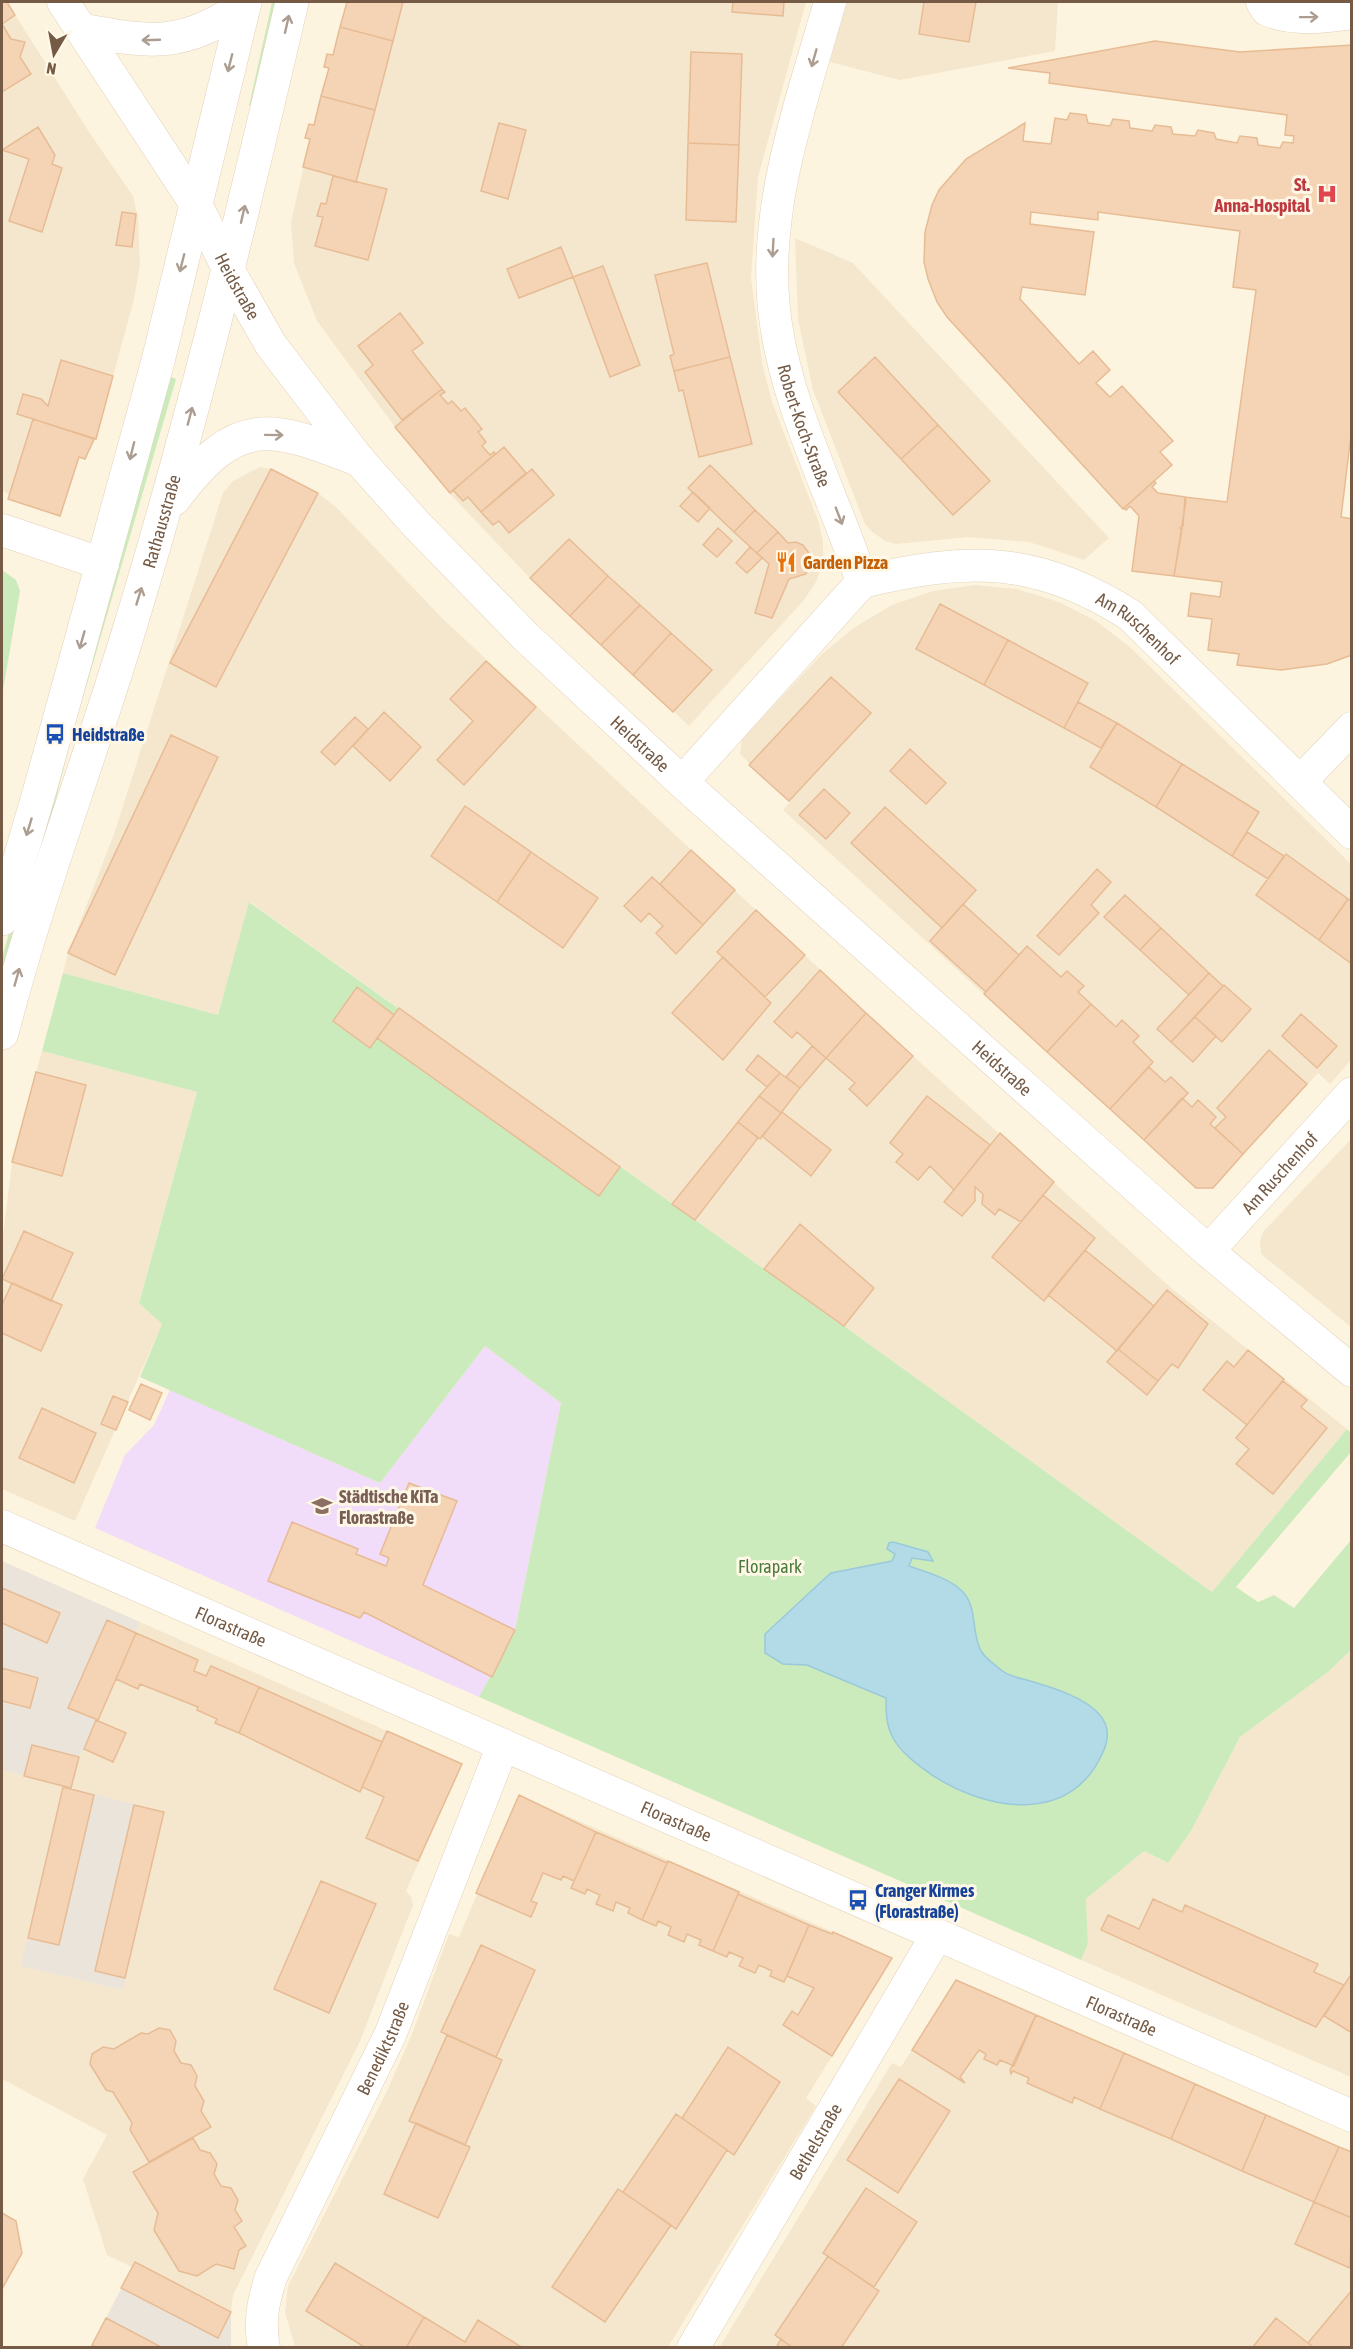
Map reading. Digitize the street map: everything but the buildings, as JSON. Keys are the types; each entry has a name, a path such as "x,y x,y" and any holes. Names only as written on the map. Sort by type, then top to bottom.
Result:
{"street":[{"name":"Heidstraße","path":"63,2 197,206 229,271 272,345 359,460 416,524 526,638 682,782 1208,1251 1352,1371"},
{"name":"Rathausstraße","path":"2,1033 45,881 84,772 164,513 229,271 292,2"},
{"name":"Robert-Koch-Straße","path":"830,2 780,191 773,251 774,309 790,386 862,582"},
{"path":"82,30 141,41 167,40 216,25 244,4"},
{"path":"2,919 103,564 197,206 244,4"},
{"path":"1264,6 1286,17 1311,18 1352,13"},
{"path":"164,513 198,467 222,446 252,436 277,433 305,439 359,460"},
{"path":"2,530 103,564"},
{"name":"Am Ruschenhof","path":"862,582 912,570 956,564 994,565 1030,570 1073,583 1130,615 1352,833"},
{"path":"682,782 862,582"},
{"path":"1300,782 1352,728"},
{"name":"Am Ruschenhof","path":"1208,1251 1352,1093"},
{"name":"Florastraße","path":"2,1526 1352,2116"},
{"name":"Benediktstraße","path":"264,2348 260,2327 262,2305 271,2277 390,2036 503,1745"},
{"name":"Bethelstraße","path":"693,2348 938,1935"}],"shaded area":[{"path":"2,2 7,2 89,132 133,196 138,217 140,265 134,299 96,439 85,459 79,457 60,516 8,499 9,494 2,491"},
{"path":"347,2 806,2 758,177 751,278 762,363 772,402 819,523 823,542 823,563 816,582 804,600 689,726 530,578 448,492 395,427 317,321 294,263 291,222 310,139 305,138 309,124 314,125 329,69 324,67 327,54 333,54"},
{"path":"847,2 1058,2 1055,51 900,80 830,62"},
{"path":"795,238 853,263 1109,538 1084,560 1029,542 968,537 896,544 885,541 871,531 865,524 813,390 798,319"},
{"path":"260,467 271,469 318,493 335,506 443,619 913,1056 1170,1287 1347,1429 1212,1592 250,902 218,1015 63,973 68,953 114,834 223,493 233,481"},
{"path":"975,585 1017,589 1059,602 1096,621 1130,647 1351,864 1351,1060 1330,1084 1318,1073 1213,1188 1196,1188 783,810 790,802 740,754 742,739 822,654 855,627 892,605 933,591"},
{"path":"42,1051 197,1092 139,1302 162,1324 75,1521 2,1489 2,1244 12,1162"},
{"path":"1351,1139 1351,1327 1261,1254 1260,1241 1263,1232"},
{"name":"Städtische KiTa Florastraße","path":"485,1346 561,1403 515,1630 479,1697 95,1528 125,1455 154,1425 170,1390 380,1483"},
{"path":"2,1561 140,1622 98,1720 126,1733 113,1762 84,1749 79,1757 71,1788 164,1812 123,1990 21,1966 63,1786 2,1770"},
{"path":"140,1622 462,1764 406,1891 413,1905 360,2041 233,2295 231,2312 135,2262 132,2267 107,2255 83,2179 107,2135 2,2079 2,1770 63,1786 22,1966 123,1990 164,1813 71,1788 79,1757 84,1749 125,1733 98,1720"},
{"path":"1351,1650 1351,2077 1081,1960 1088,1944 1086,1899 1144,1851 1167,1863 1191,1831 1240,1737 1328,1672"},
{"path":"519,1795 893,1958 806,2098 816,2106 668,2347 295,2347 285,2312 288,2286 387,2091 412,2034 449,1934 459,1937"},
{"path":"956,1980 1351,2152 1351,2347 719,2348 892,2063 901,2067"},
{"path":"135,2262 231,2312 231,2347 97,2348 92,2345"}],"green space":[{"path":"272,2 284,2 259,108 249,106"},
{"path":"166,375 176,379 72,735 47,834 2,988 2,958"},
{"path":"2,570 16,580 20,591 2,696"},
{"name":"Florapark","path":"249,902 844,1326 1212,1592 1347,1429 1351,1433 1351,1452 1236,1587 1258,1602 1274,1595 1294,1608 1351,1540 1351,1650 1328,1672 1240,1737 1191,1831 1168,1863 1144,1851 1086,1899 1088,1944 1081,1960 479,1697 515,1630 561,1403 485,1346 380,1483 140,1377 162,1324 139,1303 197,1092 42,1051 63,973 218,1015"}],"water":[{"path":"893,1542 928,1552 933,1561 912,1558 909,1566 944,1579 957,1586 967,1597 978,1644 990,1661 1011,1676 1067,1693 1093,1708 1102,1718 1107,1732 1103,1752 1089,1776 1071,1792 1049,1801 1026,1805 1002,1803 977,1797 954,1787 921,1767 896,1743 888,1723 886,1698 807,1665 783,1664 765,1653 765,1634 831,1573 892,1561 895,1554 887,1549 889,1543"}],"place":[{"name":"St. Anna-Hospital","path":"1327,194"},
{"name":"Garden Pizza","path":"786,562"},
{"name":"Heidstraße","path":"55,734"},
{"name":"Städtische KiTa Florastraße","path":"322,1506"},
{"name":"Cranger Kirmes (Florastraße)","path":"858,1900"}]}
